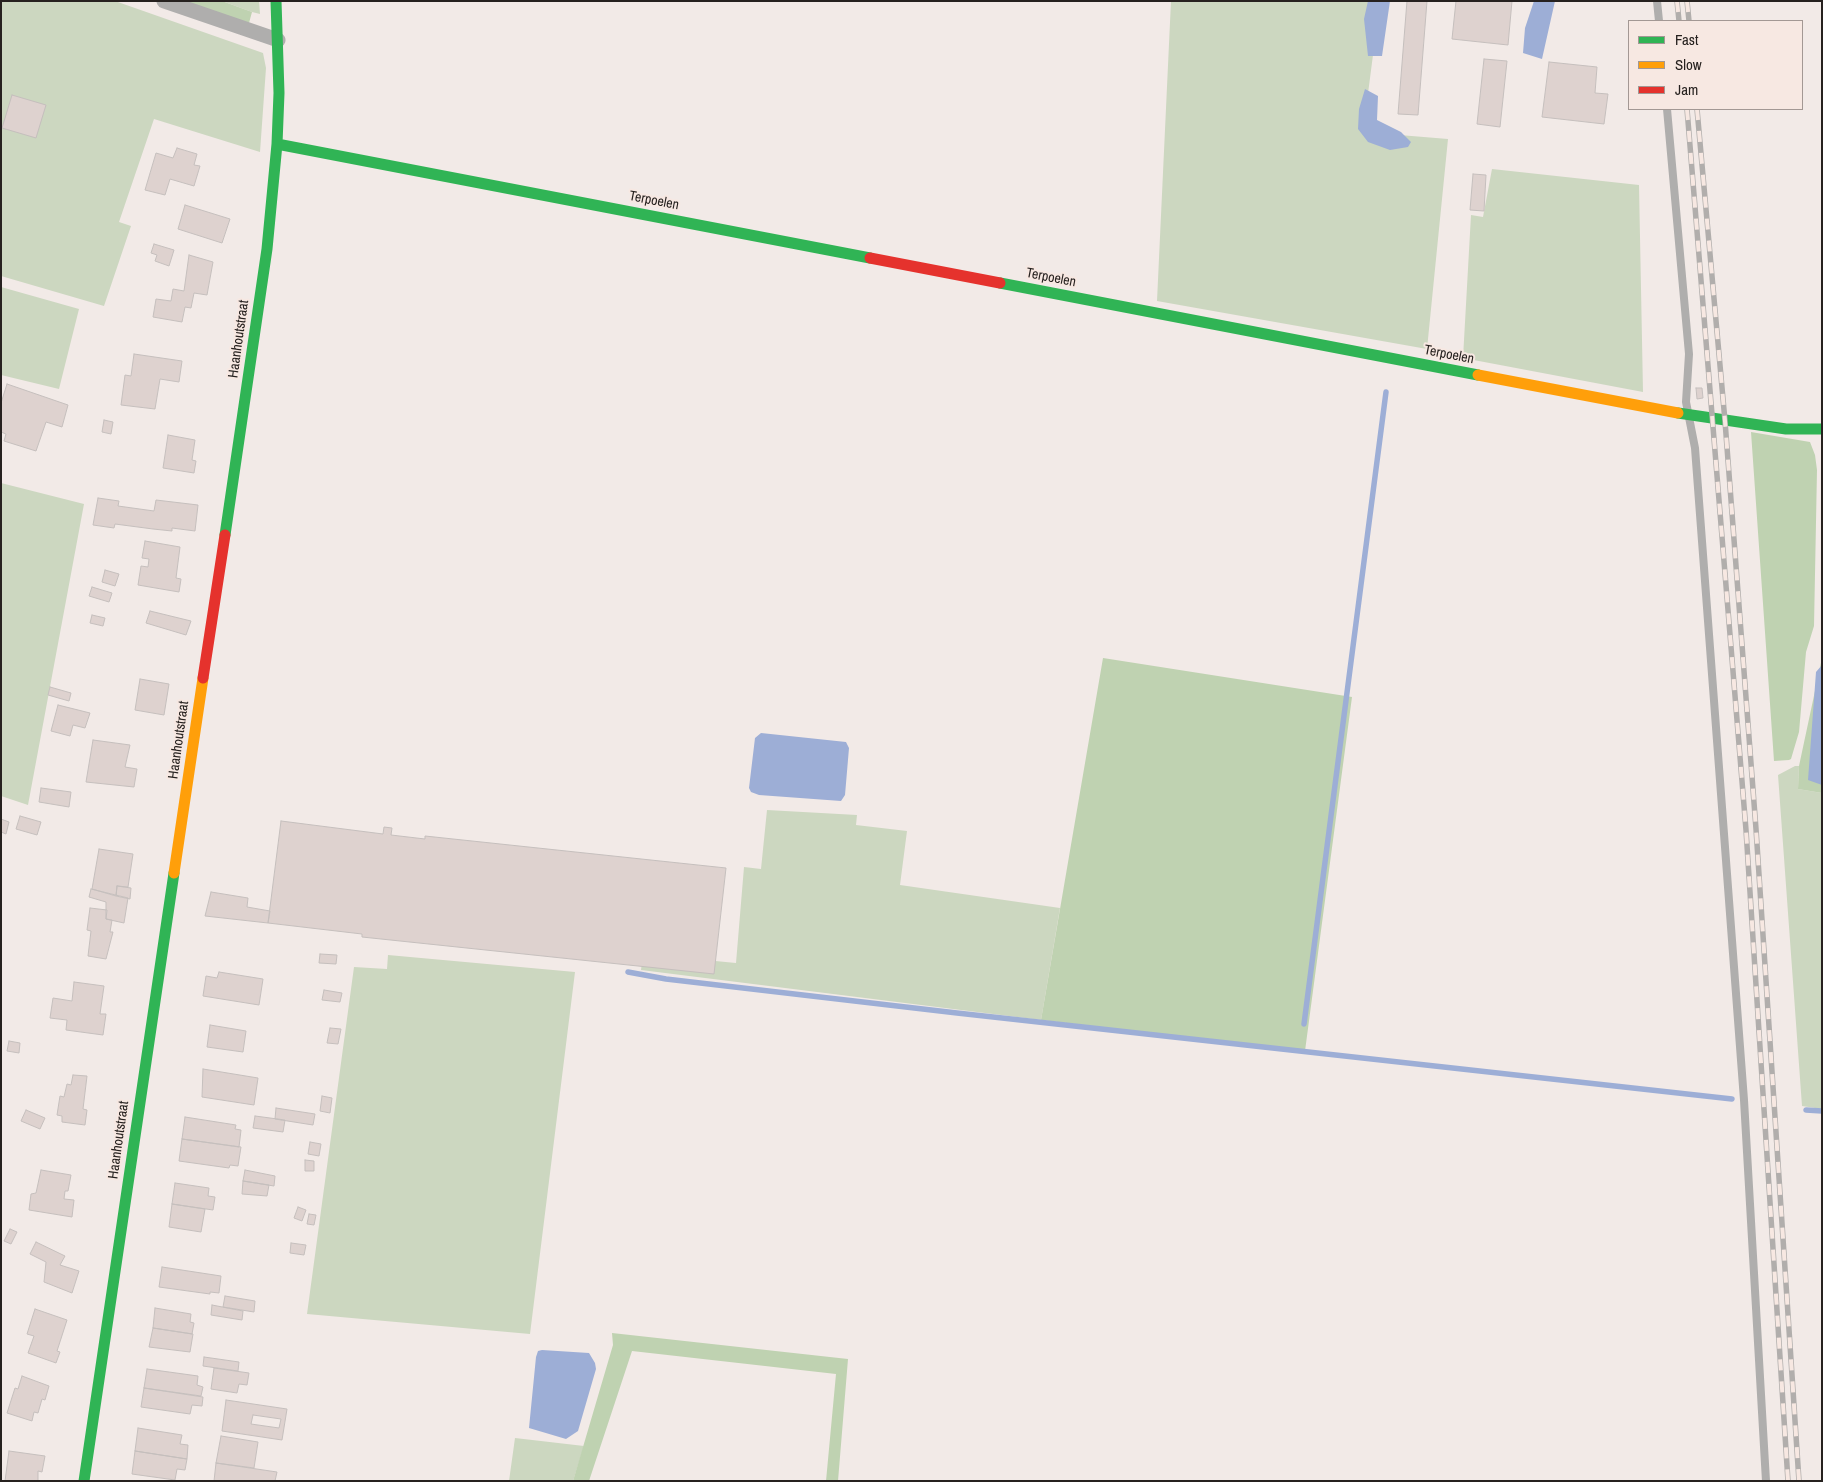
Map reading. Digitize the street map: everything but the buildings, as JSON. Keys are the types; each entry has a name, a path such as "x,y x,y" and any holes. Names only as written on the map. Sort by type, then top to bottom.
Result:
{"street":[{"path":"164,1 278,40"},
{"name":"Haanhoutstraat","path":"84,1481 267,249 277,144 278,40 276,1"},
{"name":"Terpoelen","path":"277,144 1688,415 1779,428 1822,429"}],"lane":[{"path":"1657,1 1659,20"},
{"path":"1667,110 1689,354 1686,402 1695,448 1744,1100 1766,1481"}],"green space":[{"path":"1,1 115,1 263,53 266,68 260,152 154,119 119,222 131,226 104,306 1,276"},
{"path":"184,1 222,1 252,12 249,23"},
{"path":"222,1 259,1 260,14 252,12"},
{"path":"1171,1 1380,1 1363,132 1448,139 1427,349 1157,301"},
{"path":"1492,169 1639,185 1643,392 1463,358 1471,215 1483,217"},
{"path":"1,287 79,309 59,389 1,375"},
{"path":"1751,432 1810,442 1815,455 1817,470 1814,626 1806,652 1799,732 1791,759 1789,760 1774,761"},
{"path":"1,483 84,504 28,805 1,796"},
{"path":"1103,658 1352,697 1305,1051 1041,1020"},
{"path":"1822,658 1822,793 1798,789 1799,766"},
{"path":"1795,766 1799,766 1798,789 1822,793 1822,1109 1802,1106 1778,775"},
{"path":"767,810 857,815 856,825 907,831 900,885 1060,908 1041,1020 641,970 643,954 736,963 744,867 761,869"},
{"path":"388,955 575,972 530,1334 307,1314 354,967 387,969"},
{"path":"612,1333 848,1359 838,1481 826,1481 836,1374 632,1351 589,1481 573,1481 613,1345"},
{"path":"515,1438 584,1446 573,1481 509,1481"}],"water":[{"path":"1368,1 1390,1 1382,56 1368,56 1364,19"},
{"path":"1534,1 1555,1 1542,59 1523,53 1525,28"},
{"path":"1365,89 1378,96 1377,120 1401,132 1411,142 1408,147 1390,150 1368,142 1358,129 1359,109"},
{"path":"1822,665 1822,785 1808,780 1816,672"},
{"path":"761,733 846,742 849,748 845,795 841,801 759,795 751,792 749,788 755,738"},
{"path":"538,1351 589,1353 595,1363 596,1369 578,1431 566,1439 529,1428 536,1357"}],"waterway":[{"path":"1304,1024 1386,392"},
{"path":"628,972 666,979 957,1013 1732,1099"},
{"path":"1806,1110 1822,1111"}],"railway":[{"path":"1677,1 1679,20"},
{"path":"1687,1 1689,20"},
{"path":"1687,110 1746,830 1788,1481"},
{"path":"1697,110 1725,421 1756,829 1799,1481"}],"traffic: fast":[{"path":"225,535 267,249 277,144 279,93 276,1"},
{"path":"277,144 870,258"},
{"path":"1000,283 1478,375"},
{"path":"1678,413 1786,429 1822,429"},
{"path":"84,1481 174,873"}],"traffic: slow":[{"path":"1478,375 1678,413"},
{"path":"174,873 203,678"}],"traffic: jam":[{"path":"870,258 1000,283"},
{"path":"203,678 225,535"}]}
